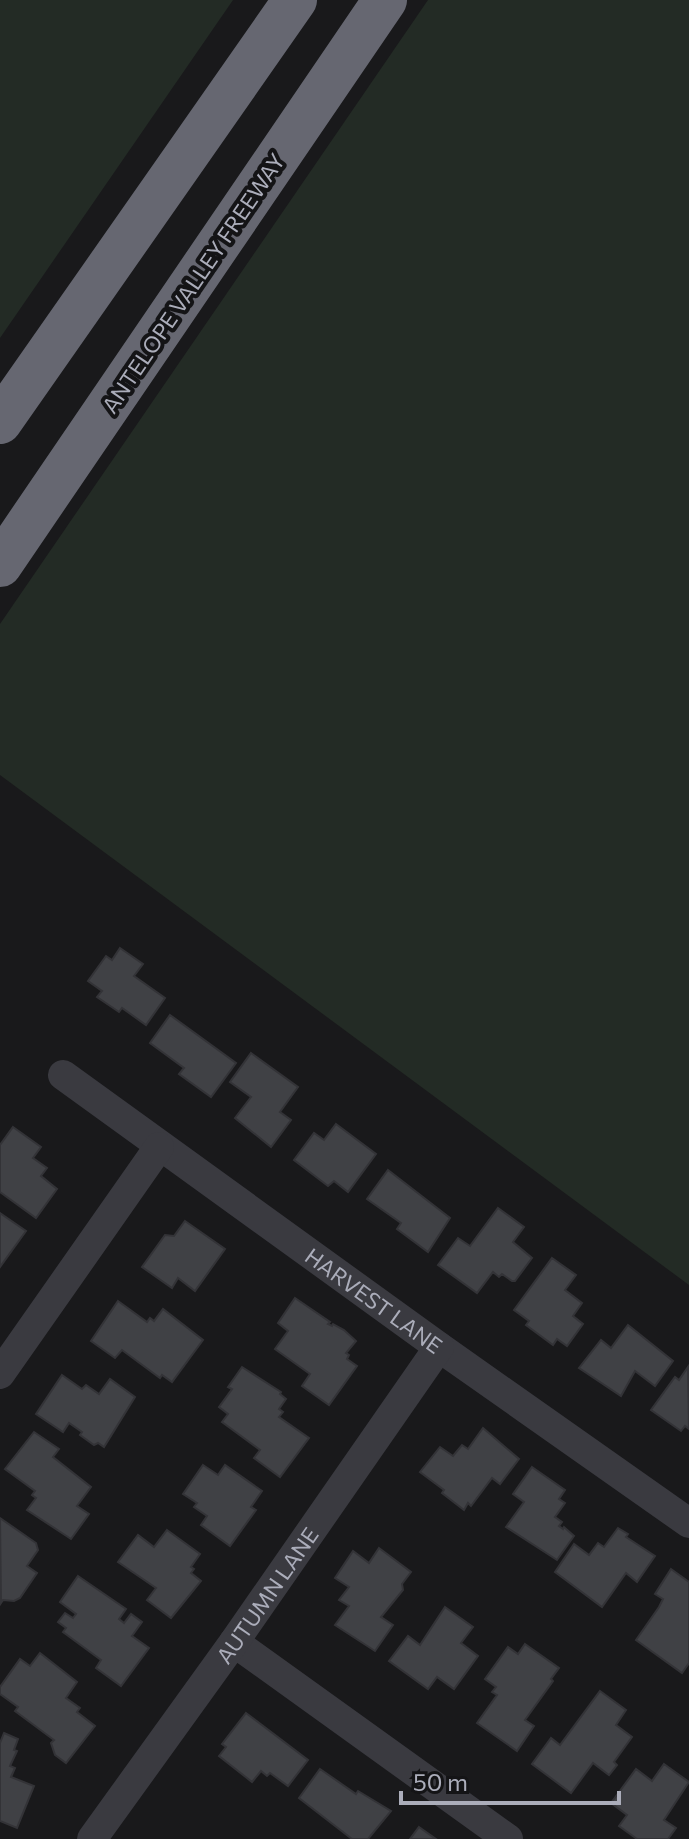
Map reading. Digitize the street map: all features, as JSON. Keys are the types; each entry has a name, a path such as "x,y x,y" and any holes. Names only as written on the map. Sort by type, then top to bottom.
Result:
{"highway":[{"path":"0,422 295,0"},
{"name":"ANTELOPE VALLEY FREEWAY","path":"0,565 385,0"}],"street":[{"name":"HARVEST LANE","path":"63,1075 159,1147 689,1523"},
{"path":"0,1374 159,1147"},
{"name":"AUTUMN LANE","path":"92,1839 234,1642 439,1347"},
{"path":"234,1642 508,1839"}],"shaded area":[{"path":"0,0 233,0 0,338"},
{"path":"428,0 689,0 689,1285 0,775 0,624"}],"building":[{"path":"120,948 143,964 134,976 165,998 146,1025 122,1008 119,1012 97,997 102,991 88,981 106,956 112,960"},
{"path":"170,1015 236,1063 211,1097 179,1074 184,1068 150,1043"},
{"path":"251,1053 298,1087 280,1112 291,1120 271,1147 235,1118 251,1097 230,1082"},
{"path":"336,1124 376,1154 348,1192 334,1181 328,1186 294,1160 314,1133 324,1140"},
{"path":"13,1127 41,1147 33,1158 47,1168 41,1176 57,1189 36,1218 0,1192 0,1145"},
{"path":"388,1170 450,1218 428,1252 397,1229 401,1223 367,1199"},
{"path":"498,1208 524,1227 513,1242 532,1258 515,1281 493,1272 477,1293 438,1265 458,1238 470,1246"},
{"path":"0,1213 26,1231 0,1267"},
{"path":"185,1221 225,1249 195,1291 178,1278 172,1288 142,1267 165,1235 174,1236"},
{"path":"552,1258 576,1275 565,1290 582,1303 573,1316 583,1324 567,1346 557,1339 553,1345 526,1325 529,1321 514,1310"},
{"path":"295,1298 356,1341 346,1353 349,1355 347,1359 357,1366 329,1405 302,1386 310,1374 275,1349 288,1331 278,1323"},
{"path":"118,1301 147,1322 150,1318 154,1321 163,1309 203,1340 172,1382 162,1375 160,1378 122,1350 115,1358 91,1341"},
{"path":"628,1325 673,1361 655,1386 635,1371 621,1396 579,1368 601,1340 611,1348"},
{"path":"242,1367 281,1392 286,1399 279,1409 283,1412 279,1417 309,1438 280,1477 254,1458 260,1450 222,1422 228,1414 219,1407"},
{"path":"688,1367 689,1429 685,1426 681,1431 651,1410 675,1377 679,1380"},
{"path":"62,1375 82,1389 86,1385 99,1394 110,1379 135,1397 104,1447 98,1443 94,1445 69,1423 63,1432 36,1414"},
{"path":"483,1428 519,1459 500,1484 492,1478 471,1506 468,1503 464,1510 420,1472 440,1447 453,1456 462,1445 468,1449"},
{"path":"34,1432 59,1449 53,1457 91,1487 77,1506 89,1514 71,1539 27,1510 36,1498 32,1495 35,1491 5,1469"},
{"path":"203,1465 218,1475 225,1465 262,1491 251,1507 256,1510 230,1546 201,1525 207,1516 194,1507 197,1503 183,1494"},
{"path":"532,1467 565,1490 559,1499 565,1503 555,1517 562,1522 559,1526 574,1536 557,1560 506,1527 524,1502 513,1494"},
{"path":"0,1518 36,1543 38,1550 27,1566 37,1573 20,1598 1,1603"},
{"path":"618,1528 655,1556 637,1582 626,1573 602,1607 555,1572 574,1544 589,1555 598,1543 604,1547"},
{"path":"167,1530 200,1554 191,1567 194,1569 191,1573 201,1581 171,1618 147,1600 156,1588 118,1562 138,1535 154,1547"},
{"path":"379,1548 411,1572 402,1584 403,1590 381,1617 393,1625 375,1651 335,1625 349,1606 339,1600 349,1587 335,1578 353,1551 369,1563"},
{"path":"671,1569 689,1582 689,1663 682,1673 636,1640 663,1599 655,1594"},
{"path":"78,1576 126,1609 119,1619 124,1623 131,1614 142,1622 132,1636 149,1648 121,1686 96,1668 101,1660 63,1632 66,1628 58,1622 65,1613 73,1618 76,1614 60,1602"},
{"path":"445,1607 473,1627 461,1643 478,1656 454,1689 437,1677 428,1689 389,1661 408,1636 420,1645"},
{"path":"525,1644 559,1668 525,1720 534,1726 517,1751 477,1723 497,1695 492,1692 496,1687 485,1679 508,1647 518,1654"},
{"path":"40,1653 77,1682 66,1698 80,1708 77,1712 95,1726 66,1763 55,1755 51,1743 54,1740 15,1711 18,1707 0,1694 0,1687 20,1659 30,1666"},
{"path":"600,1691 626,1710 616,1725 632,1737 614,1762 617,1765 609,1775 593,1763 571,1793 532,1764 551,1738 560,1745"},
{"path":"246,1713 308,1760 288,1786 270,1773 267,1776 261,1771 252,1782 219,1756 226,1747 222,1744"},
{"path":"4,1733 18,1739 14,1750 17,1751 10,1766 15,1768 11,1777 34,1786 17,1828 0,1821 0,1743"},
{"path":"664,1764 689,1782 664,1820 676,1828 668,1839 637,1839 619,1826 627,1815 611,1803 636,1769 652,1781"},
{"path":"320,1769 356,1794 358,1791 391,1811 368,1839 352,1839 299,1798"},
{"path":"419,1827 436,1839 410,1839"}]}
